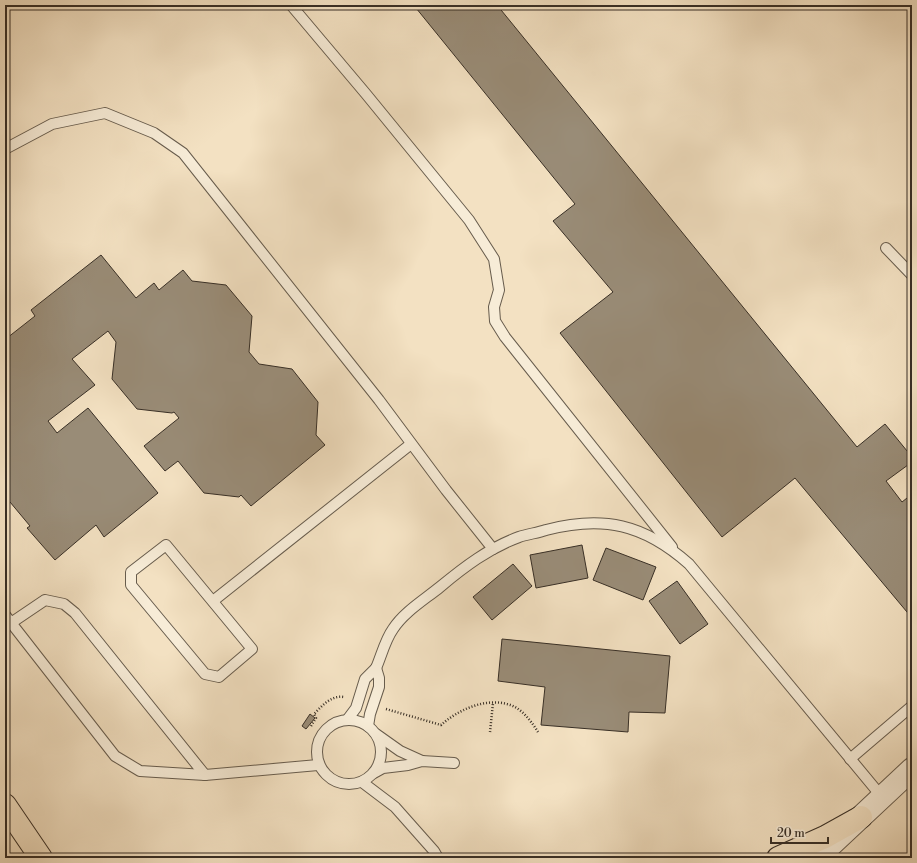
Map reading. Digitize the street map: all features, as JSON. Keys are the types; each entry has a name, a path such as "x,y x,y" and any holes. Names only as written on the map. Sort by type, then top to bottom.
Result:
{"main road":[{"path":"5,806 41,858"},
{"path":"778,858 825,837 861,817"}],"street":[{"path":"817,858 912,768"}],"lane":[{"path":"291,5 469,220 494,259 500,290 494,307 495,321 498,327 505,338 677,554"},
{"path":"5,149 52,124 105,114 154,133 183,153 379,400 411,444 493,549"},
{"path":"886,248 912,275"},
{"path":"213,601 411,444"},
{"path":"347,720 356,708 366,679 376,668 392,630 405,616 456,574 493,549 520,537 552,528 590,522 616,525 641,532 677,554 689,564 882,797"},
{"path":"166,545 213,601 252,649 219,677 205,674 131,585 131,572 166,545"},
{"path":"205,775 75,613 64,604 45,600 8,619 115,756 140,771 205,775 318,765"},
{"path":"368,726 370,714 379,687 379,678 376,668"},
{"path":"850,759 912,706"},
{"path":"422,761 400,751 361,722 347,720 337,722 328,727 321,735 317,744 316,755 318,765 324,774 332,780 342,784 362,782 374,772 383,768 422,761 454,763"},
{"path":"374,772 380,758 381,750 376,734"},
{"path":"362,782 395,807 434,851 438,858"}],"path":[{"path":"311,726 316,718 314,714 324,703 341,697 346,698"},
{"path":"490,732 492,703"},
{"path":"382,708 441,724 448,718 463,710 480,704 507,704 524,714 538,732"}],"building":[{"path":"419,5 497,5 857,447 885,424 912,457 912,462 886,481 902,502 912,494 912,618 795,478 722,537 560,333 613,292 553,221 575,204 416,8"},
{"path":"101,255 136,298 154,283 159,290 183,270 192,281 226,285 252,316 249,352 259,364 292,369 318,402 316,435 325,445 251,506 241,495 239,497 204,493 178,461 165,471 144,446 179,418 174,412 137,409 112,379 116,342 108,331 72,359 95,385 48,421 57,433 88,408 158,493 104,537 96,525 55,560 27,528 30,526 10,502 5,507 5,335 7,338 35,316 31,310"},
{"path":"582,545 588,578 536,588 530,555"},
{"path":"606,548 656,567 643,600 593,580"},
{"path":"513,564 532,586 492,620 473,597"},
{"path":"677,581 708,624 680,644 649,601"},
{"path":"502,639 670,656 665,713 629,712 628,732 541,725 545,687 498,681"},
{"path":"310,714 315,718 306,729 302,726"}]}
